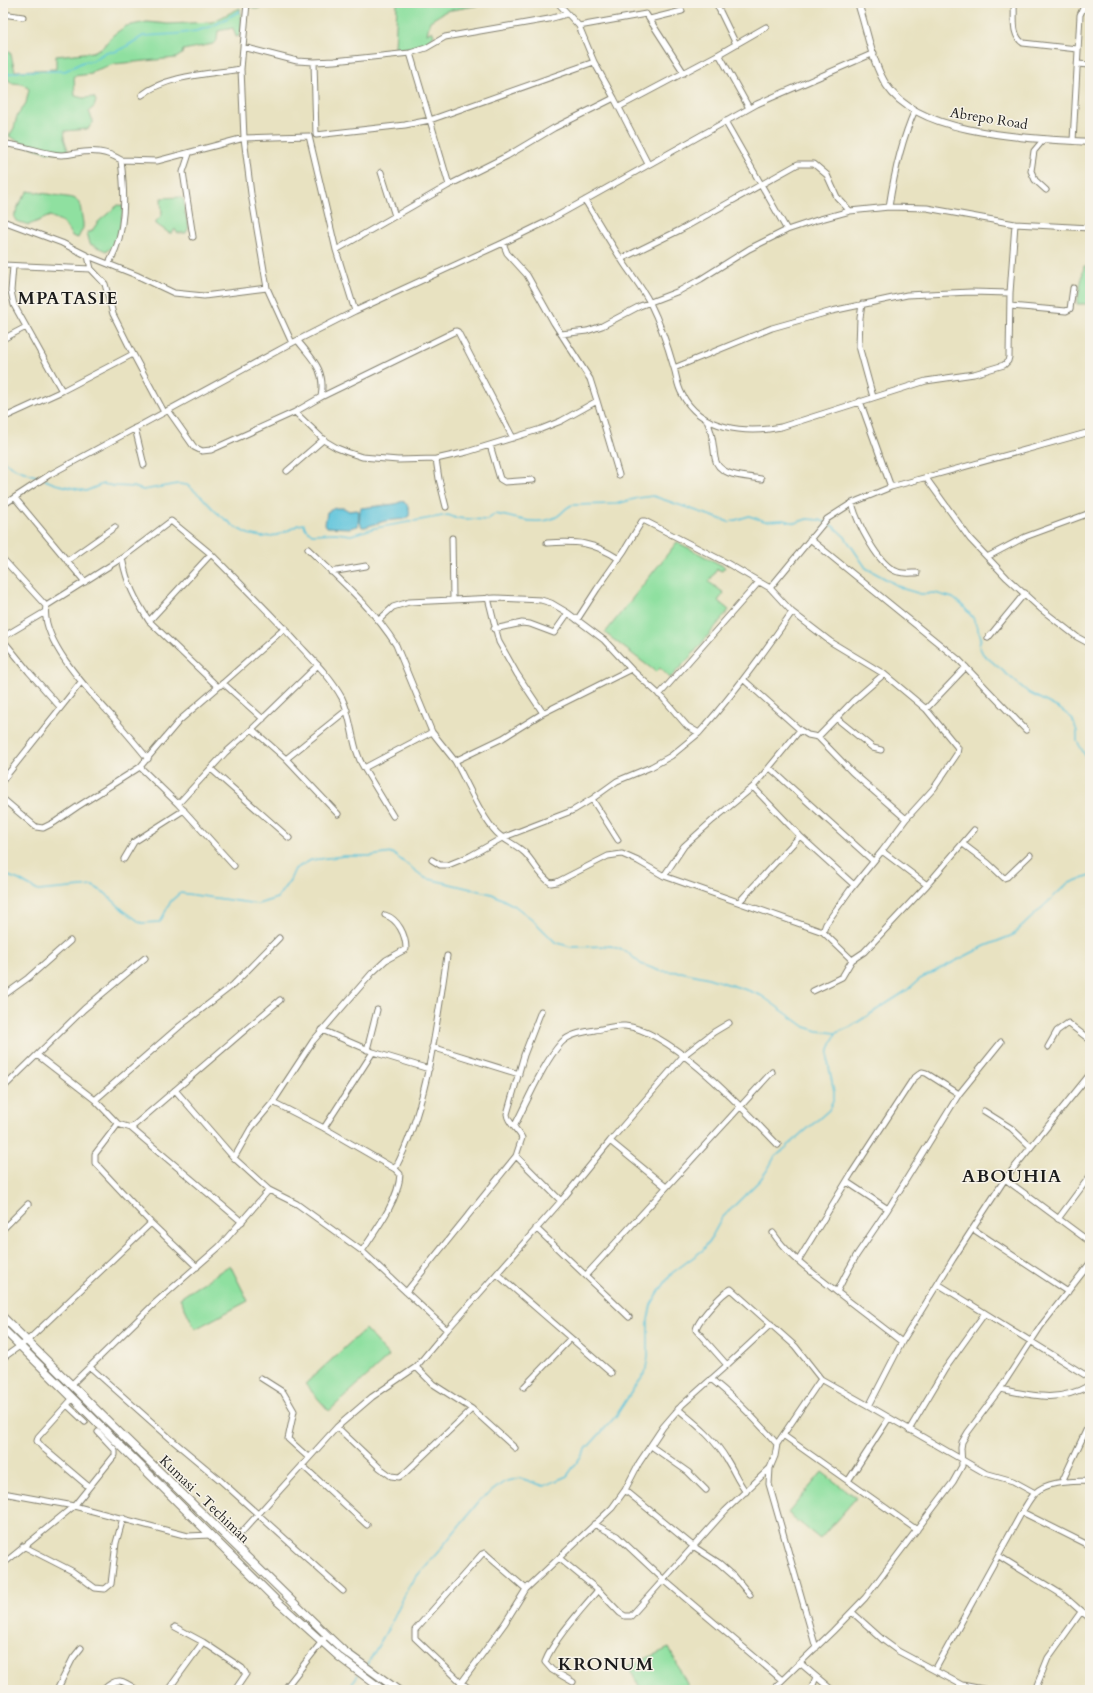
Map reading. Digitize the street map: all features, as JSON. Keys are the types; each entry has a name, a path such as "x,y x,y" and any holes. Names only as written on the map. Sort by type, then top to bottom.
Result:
{"highway":[{"name":"Kumasi - Techiman","path":"3,1316 71,1385 327,1635 361,1663 398,1690"},
{"path":"3,1329 74,1398 248,1573 321,1641 364,1677 383,1690"}],"main road":[{"name":"Abrepo Road","path":"858,3 874,54 887,85 899,100 915,110 938,121 966,129 1044,139 1090,142"}],"street":[{"path":"247,3 241,68 244,138 251,194 267,288 292,343"},
{"path":"558,3 579,26 594,62 648,164"},
{"path":"716,3 736,44"},
{"path":"1073,141 1080,15 1084,6 1090,3"},
{"path":"1014,6 1015,32 1020,41 1023,43 1077,49"},
{"path":"650,19 682,11"},
{"path":"579,26 644,13 650,19 684,72"},
{"path":"3,14 22,17"},
{"path":"243,47 282,58 314,62 410,53 426,48 445,37 549,19 567,14"},
{"path":"619,107 766,27"},
{"path":"410,53 449,185"},
{"path":"718,54 749,108"},
{"path":"3,505 49,475 292,343 355,311 504,243 585,200 725,121 785,90 874,54"},
{"path":"314,62 316,134"},
{"path":"3,144 12,144 61,155 87,151 102,151 112,154 121,160 157,161 244,138 309,136 405,125 430,120 594,62"},
{"path":"1078,64 1090,65"},
{"path":"142,95 154,87 168,82 241,68"},
{"path":"336,250 449,185 507,156 554,128 614,98"},
{"path":"889,207 895,172 904,139 915,110"},
{"path":"725,121 787,230"},
{"path":"309,136 336,250 355,311"},
{"path":"1044,139 1034,151 1031,171 1035,180 1046,190"},
{"path":"188,154 183,172 193,237"},
{"path":"109,263 118,245 124,207 121,160"},
{"path":"621,259 680,230 798,164 814,164 827,175 837,197 850,211"},
{"path":"381,172 395,216"},
{"path":"585,200 649,301 674,368 682,395 699,415 707,421 733,428 772,429 926,381 974,374 1004,365 1008,361 1009,357 1010,293 1015,224"},
{"path":"561,334 587,331 602,326 649,301 679,291 749,249 787,230 850,211 889,207 927,208 1015,224 1090,228"},
{"path":"3,221 43,235 174,293 188,296 222,295 267,288"},
{"path":"504,243 508,253 527,275 561,334 590,379 619,475"},
{"path":"88,256 91,268 105,284 113,314 133,354 166,411 194,447 202,451 211,450 295,412 321,397 456,331 458,332 513,438"},
{"path":"4,264 13,266 91,268"},
{"path":"13,266 12,298 26,327 62,391"},
{"path":"1010,306 1066,311 1070,309 1072,305 1073,288"},
{"path":"674,368 772,328 862,304 907,295 971,292 1010,293"},
{"path":"862,304 859,346 873,397"},
{"path":"3,339 26,327"},
{"path":"298,340 320,372 323,381 321,397"},
{"path":"3,418 62,391 133,354"},
{"path":"295,412 336,448 362,457 398,460 450,457 490,445 561,421 597,400"},
{"path":"860,401 891,487"},
{"path":"707,421 712,432 715,461 720,469 731,474 761,479"},
{"path":"134,428 144,465"},
{"path":"770,588 827,519 852,503 891,487 1090,432"},
{"path":"286,471 324,439"},
{"path":"490,445 500,479 505,482 533,480"},
{"path":"436,458 439,479 446,507"},
{"path":"926,478 960,527 987,557 1041,609 1090,644"},
{"path":"15,498 85,582"},
{"path":"852,503 855,514 867,539 886,565 898,573 917,573"},
{"path":"987,557 1025,538 1090,514"},
{"path":"3,637 122,558 171,521 211,554 285,628 332,682 347,710 358,757 393,816"},
{"path":"578,620 597,589 619,559 639,524 646,521 725,562 770,588 792,612 831,642 884,674 926,709 958,748 957,754 934,788 906,818 854,885 826,924 823,932"},
{"path":"67,561 115,527"},
{"path":"452,538 453,599"},
{"path":"810,539 959,660 1026,730"},
{"path":"547,543 585,543 602,548 619,559"},
{"path":"308,549 379,620 396,645 432,732 455,761 486,818 502,838 523,851 545,879 552,883 557,882 608,856 616,854 628,856 664,876 823,932 852,960"},
{"path":"149,621 211,554"},
{"path":"122,558 126,578 131,591 149,621 218,686"},
{"path":"4,562 46,609 47,624 56,646 81,682 148,759"},
{"path":"331,572 366,566"},
{"path":"659,695 759,582"},
{"path":"988,638 1024,593"},
{"path":"488,598 498,642 543,713"},
{"path":"379,620 393,607 409,602 488,598 541,600 551,603 568,613 604,640 631,669 659,695 687,726 699,733"},
{"path":"432,860 440,865 448,865 470,856 502,838 574,810 617,781 651,767 671,756 699,733 720,710 744,680 792,612"},
{"path":"494,628 522,623 530,624 554,634 568,613"},
{"path":"3,799 36,827 43,828 55,822 77,806 140,767 180,720 285,628"},
{"path":"3,640 60,707"},
{"path":"178,804 225,753 263,719 318,665"},
{"path":"926,709 966,667"},
{"path":"455,761 503,738 543,713 631,669"},
{"path":"818,737 836,718 884,674"},
{"path":"744,680 800,730 808,735 818,737 852,772 906,818"},
{"path":"3,780 81,682"},
{"path":"223,682 263,719"},
{"path":"286,759 347,710"},
{"path":"836,718 873,748 881,750"},
{"path":"252,729 286,759 338,814"},
{"path":"664,876 688,842 753,787 800,730"},
{"path":"364,768 432,732"},
{"path":"140,767 184,810 234,866"},
{"path":"770,768 873,862"},
{"path":"211,769 290,838"},
{"path":"753,787 800,836 854,885"},
{"path":"592,799 618,840"},
{"path":"124,859 134,842 184,810"},
{"path":"813,991 842,977 852,960 864,952 927,885 974,830"},
{"path":"740,902 800,836"},
{"path":"963,844 988,862 1004,878 1007,877 1030,855"},
{"path":"882,850 927,885"},
{"path":"234,1158 251,1128 273,1102 306,1050 322,1030 372,973 386,960 406,949 404,936 396,922 392,918 385,915"},
{"path":"95,1100 180,1026 233,985 279,938"},
{"path":"3,996 28,978 70,941"},
{"path":"395,1169 407,1147 429,1069 447,956"},
{"path":"3,1088 84,1009 145,958"},
{"path":"131,1128 280,1000"},
{"path":"324,1128 370,1051 377,1010"},
{"path":"406,1292 516,1156 522,1138 520,1133 507,1119 507,1114 541,1011"},
{"path":"232,1543 337,1427 372,1397 416,1367 561,1201 684,1055 714,1032 729,1023"},
{"path":"1048,1047 1057,1031 1068,1023 1090,1040"},
{"path":"514,1127 554,1052 562,1042 572,1036 591,1031 626,1026 644,1031 684,1055 740,1106 778,1145"},
{"path":"322,1030 370,1051 429,1069"},
{"path":"837,1292 853,1262 888,1209 959,1094 1001,1042"},
{"path":"432,1047 519,1074"},
{"path":"37,1055 95,1100 118,1124 131,1128 242,1222"},
{"path":"586,1275 772,1072"},
{"path":"798,1261 897,1103 917,1075 922,1072 926,1073 959,1094"},
{"path":"869,1406 902,1342 1005,1179 1090,1074"},
{"path":"175,1090 234,1158 269,1190 297,1204 362,1251 447,1330"},
{"path":"273,1102 324,1128 395,1169 400,1174 400,1180 393,1201 362,1251"},
{"path":"984,1111 1011,1128 1031,1147"},
{"path":"118,1124 94,1154 95,1163 151,1223 197,1268"},
{"path":"610,1141 666,1187"},
{"path":"516,1156 561,1201"},
{"path":"1058,1219 1090,1176"},
{"path":"1005,1179 1090,1242"},
{"path":"847,1182 888,1209"},
{"path":"71,1385 154,1304 197,1268 242,1222 269,1190"},
{"path":"3,1229 28,1204"},
{"path":"3,1358 21,1347 151,1223"},
{"path":"536,1228 629,1317"},
{"path":"974,1229 1068,1292"},
{"path":"772,1234 798,1261 902,1342"},
{"path":"772,1690 865,1598 953,1482 962,1466 962,1442 979,1416 1000,1389 1031,1341 1090,1264"},
{"path":"497,1274 570,1339 611,1373"},
{"path":"938,1284 1090,1378"},
{"path":"728,1365 696,1330 698,1323 727,1291 731,1289 734,1290 796,1346 821,1379 985,1473 1014,1480 1035,1493"},
{"path":"909,1430 945,1369 985,1313"},
{"path":"456,1690 505,1623 526,1589 542,1572 612,1508 625,1490 639,1463 678,1409 728,1365 771,1324"},
{"path":"524,1387 570,1339"},
{"path":"90,1367 172,1440 220,1480 343,1591"},
{"path":"416,1367 443,1392 472,1409 515,1448"},
{"path":"261,1378 283,1392 294,1411 288,1438 309,1458"},
{"path":"711,1379 752,1416 777,1444"},
{"path":"816,1648 769,1484 770,1468 775,1456 777,1444 821,1379"},
{"path":"1000,1389 1058,1397 1077,1392 1090,1385"},
{"path":"74,1398 38,1436 37,1441 43,1448 89,1487"},
{"path":"67,1405 85,1422"},
{"path":"337,1427 380,1468 391,1476 399,1477 472,1409"},
{"path":"678,1409 713,1440 727,1459 746,1492"},
{"path":"848,1481 889,1418"},
{"path":"1062,1482 1090,1422"},
{"path":"3,1564 74,1506 116,1452 98,1432"},
{"path":"783,1435 917,1530"},
{"path":"651,1446 688,1472 706,1490"},
{"path":"302,1465 367,1525"},
{"path":"559,1558 598,1590 620,1613 625,1616 631,1616 724,1510 746,1492 770,1468"},
{"path":"760,1478 769,1484"},
{"path":"935,1670 1022,1512 1035,1493 1044,1488 1062,1482 1090,1481"},
{"path":"625,1490 693,1546 727,1569 750,1595"},
{"path":"3,1493 74,1506 188,1536 211,1535"},
{"path":"1022,1512 1090,1546"},
{"path":"24,1546 72,1571 95,1588 105,1589 111,1584 116,1543 123,1518"},
{"path":"594,1524 617,1536 664,1580 782,1680"},
{"path":"471,1690 415,1638 415,1630 482,1554 485,1553 526,1589"},
{"path":"999,1556 1061,1594 1090,1618"},
{"path":"573,1682 552,1670 545,1662 572,1622 598,1590"},
{"path":"852,1612 893,1648 935,1670 961,1687 988,1690"},
{"path":"1035,1690 1048,1658 1081,1612"},
{"path":"174,1627 203,1642 245,1671 246,1674 235,1690"},
{"path":"284,1690 327,1635"},
{"path":"168,1690 203,1642"},
{"path":"57,1690 72,1658 81,1648"},
{"path":"800,1663 832,1690"},
{"path":"811,1690 816,1677"},
{"path":"103,1690 113,1682 122,1680 137,1690"}],"green space":[{"path":"250,3 278,3 256,9 253,8"},
{"path":"397,3 492,3 446,11 430,21 427,34 432,31 434,35 430,40 417,48 407,49 395,48"},
{"path":"240,8 242,27 239,36 236,37 233,28 218,31 217,40 213,44 183,50 182,54 176,58 114,64 93,71 92,74 74,76 75,96 83,98 94,97 96,101 94,107 89,111 93,122 88,129 65,131 64,138 68,150 61,152 46,151 22,143 9,136 14,128 17,116 26,103 29,89 23,84 12,83 7,79 3,80 3,52 10,51 15,71 56,69 56,56 93,52 103,47 113,35 126,26 147,22 168,24 212,22"},
{"path":"28,191 73,198 77,200 80,205 83,223 83,228 78,238 72,236 63,222 50,216 29,225 16,221 14,217 19,204"},
{"path":"180,197 184,200 185,213 189,227 186,233 177,233 175,229 172,233 169,233 156,224 156,221 162,215 161,198"},
{"path":"118,205 123,206 123,211 118,234 114,244 106,251 90,244 87,232 91,232 98,222"},
{"path":"1084,266 1090,266 1090,304 1077,304"},
{"path":"677,542 725,567 722,571 717,569 709,582 724,593 718,601 729,610 692,655 670,678 660,668 656,672 605,633"},
{"path":"230,1265 248,1301 195,1329 180,1298"},
{"path":"365,1329 389,1356 329,1411 305,1384"},
{"path":"822,1472 856,1498 820,1539 788,1513"},
{"path":"669,1648 690,1690 641,1690 629,1666"}],"water":[{"path":"403,501 409,508 409,516 404,519 385,521 362,527 360,523 361,508 395,504"},
{"path":"335,508 344,508 349,511 359,511 358,526 349,528 327,527 325,524 327,512"}],"waterway":[{"path":"252,5 258,3"},
{"path":"3,75 22,71 65,71 83,62 92,61 106,52 114,52 122,49 143,36 196,31 213,26 240,11"},
{"path":"3,461 16,469 41,478"},
{"path":"45,480 55,484 86,491 103,484 134,487 143,490 178,484 187,485 202,497 216,512 235,527 248,534 262,537 277,535 298,525 304,524 305,528 312,534 336,533 351,535 375,528 448,515 456,518 487,520 495,514 524,520 539,521 557,517 572,505 616,504 638,498 653,496 729,522 749,516 765,521 784,520 795,523 807,519 820,520 833,526 845,537 866,568 904,589 921,594 935,593 953,598 963,606 973,618 981,637 979,646 983,654 1029,693 1060,709 1072,718 1077,731 1077,741 1090,764"},
{"path":"3,874 19,880 38,891 93,886 105,893 123,910 141,923 160,922 171,901 180,893 258,904 277,898 290,880 295,869 311,860 392,853 425,878 492,894 515,906 532,919 555,942 571,947 611,946 627,952 641,964 660,971 681,972 705,977 750,991 762,996 805,1027 818,1031 836,1033 850,1027 906,991 920,979 985,946 1013,935 1067,884 1090,875"},
{"path":"367,1665 389,1627 410,1584 480,1500 504,1482 520,1478 544,1486 567,1476 587,1448 616,1416 645,1374 648,1356 648,1320 651,1305 660,1290 672,1273 703,1250 722,1218 760,1180 774,1158 829,1110 834,1099 828,1062 829,1049 836,1033"},
{"path":"347,1690 358,1675"}],"district":[{"name":"MPATASIE","path":"68,298"},
{"name":"ABOUHIA","path":"1012,1176"},
{"name":"KRONUM","path":"606,1664"}]}
